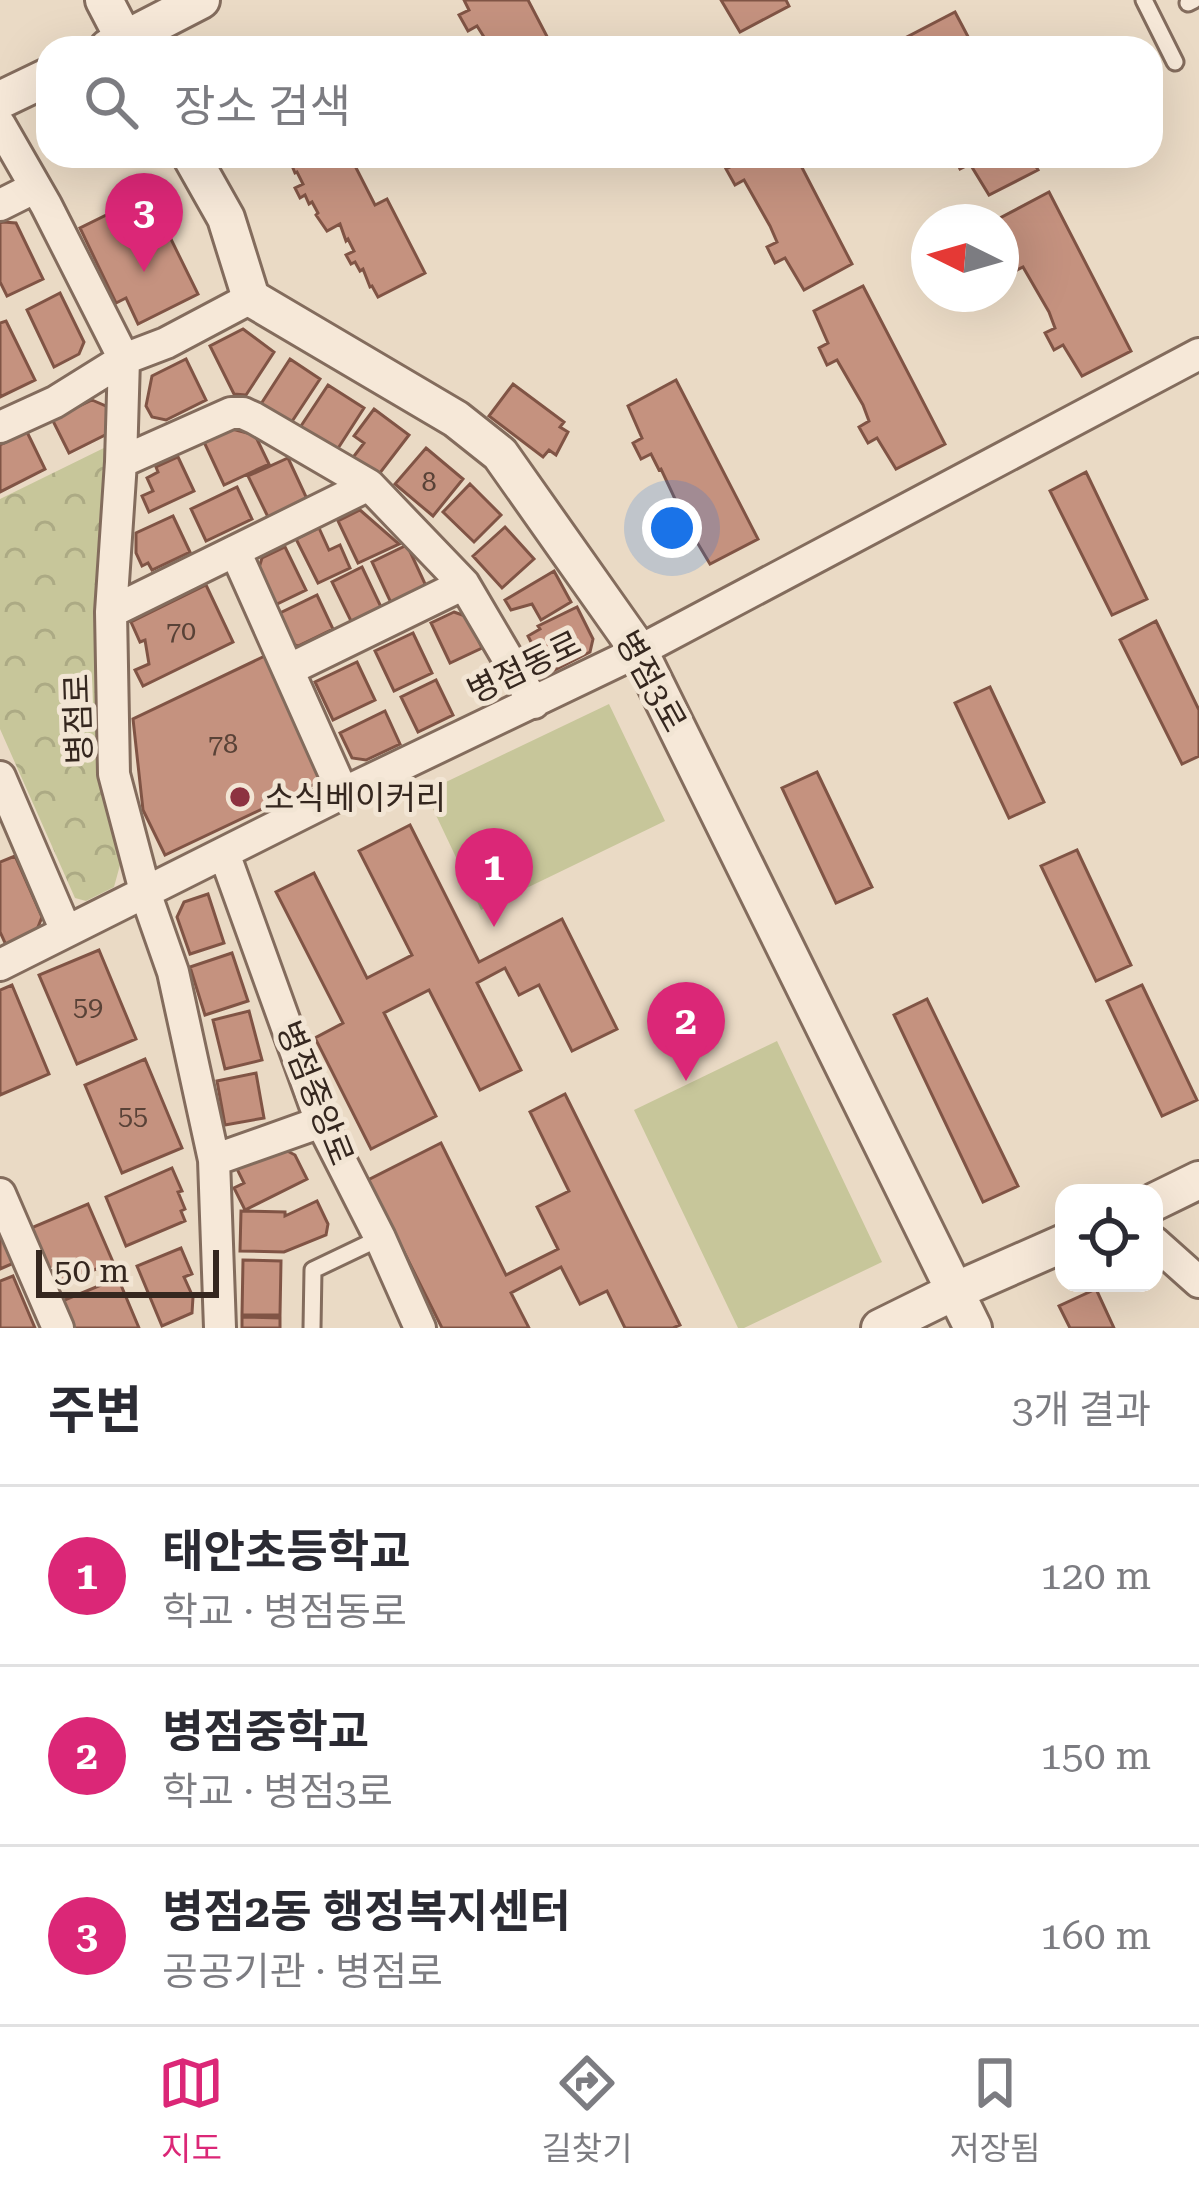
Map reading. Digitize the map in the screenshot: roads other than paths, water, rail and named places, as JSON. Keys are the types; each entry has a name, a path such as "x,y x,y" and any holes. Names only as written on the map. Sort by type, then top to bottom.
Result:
{"street":[{"path":"104,0 117,36"},
{"path":"136,36 201,0"},
{"path":"0,100 36,82"},
{"name":"병점로","path":"0,125 124,359 111,612 114,774 146,895 173,972 214,1160 220,1328"},
{"path":"0,427 250,298 226,218 197,168"},
{"path":"0,205 34,188"},
{"name":"병점3로","path":"250,298 456,419 500,454 639,651 973,1328"},
{"name":"병점동로","path":"0,965 639,651 1199,354"},
{"path":"121,462 231,413 243,412 369,485 464,584 534,703"},
{"path":"111,612 369,485"},
{"path":"235,551 343,794"},
{"path":"288,670 464,584"},
{"path":"0,777 66,931"},
{"name":"병점중앙로","path":"224,853 321,1122 420,1328"},
{"path":"214,1160 321,1122"},
{"path":"1163,1198 1199,1180"},
{"path":"0,1194 58,1328"},
{"path":"880,1328 1055,1247"},
{"path":"1163,1250 1199,1282"}],"lane":[{"path":"1144,0 1162,36"},
{"path":"1163,38 1175,62"},
{"path":"312,1328 313,1270 380,1238"}],"place":[{"name":"병점2동 행정복지센터","path":"144,272"},
{"name":"소식베이커리","path":"240,797"},
{"name":"태안초등학교","path":"494,927"},
{"name":"병점중학교","path":"686,1081"}]}
